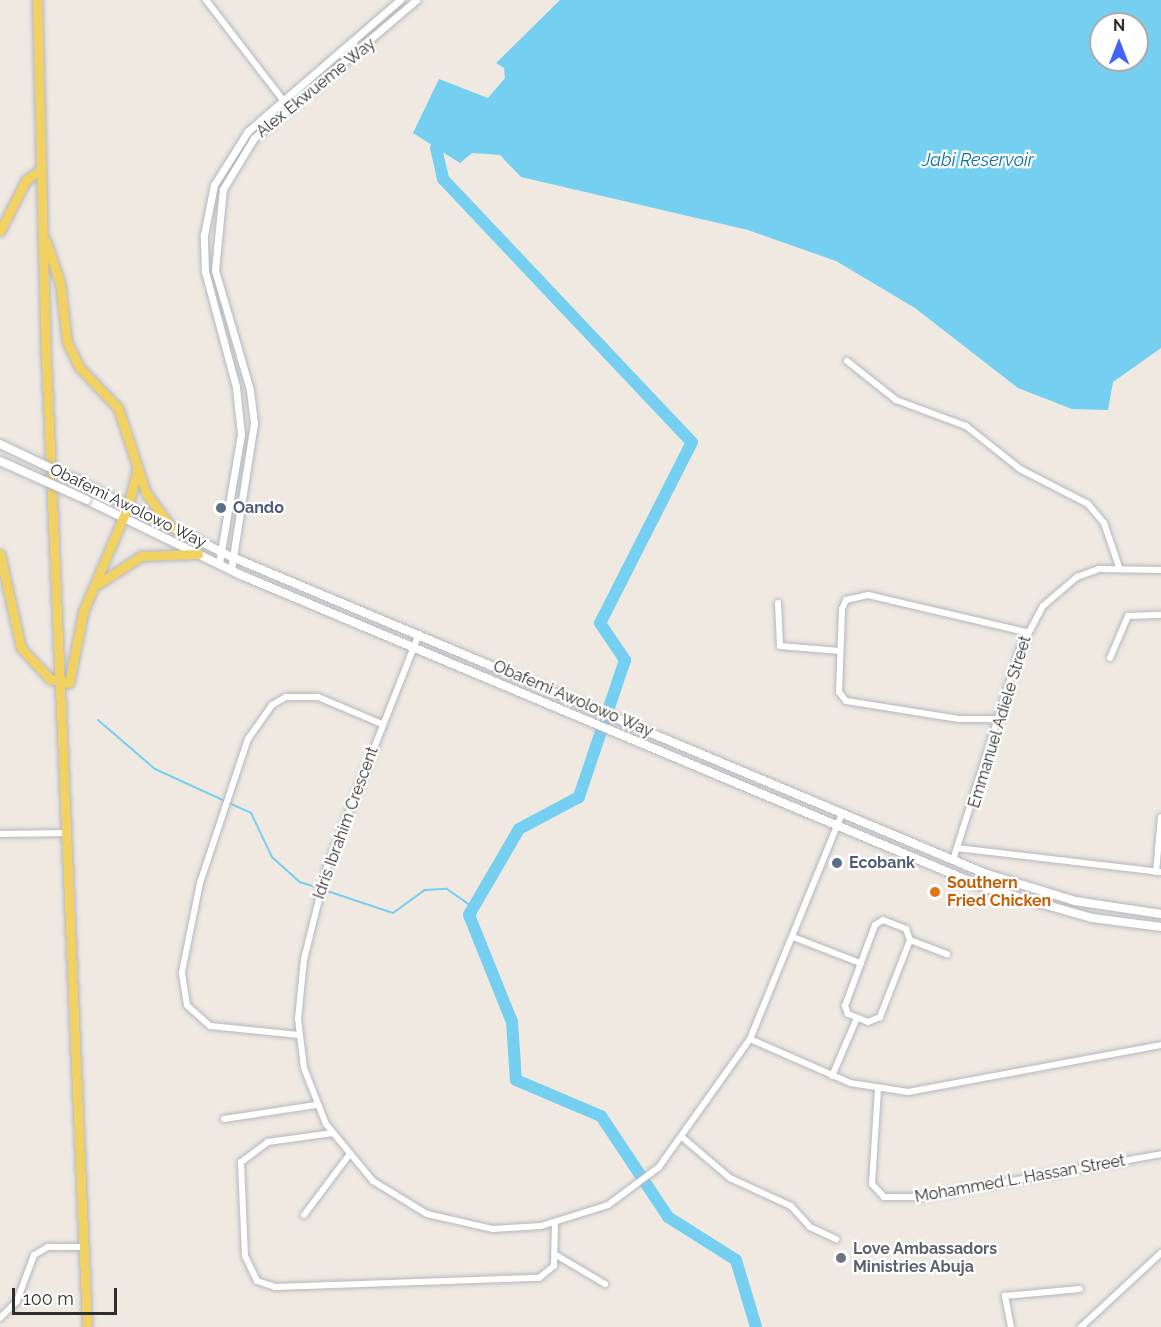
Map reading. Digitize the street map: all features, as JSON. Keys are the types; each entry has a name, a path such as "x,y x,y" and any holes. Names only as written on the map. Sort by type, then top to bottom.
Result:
{"main road":[{"path":"37,0 39,171 63,683 87,1327"},
{"path":"0,231 26,180 39,171"},
{"path":"43,234 60,283 67,342 79,367 126,422 137,470 153,504 171,527"},
{"name":"Obafemi Awolowo Way","path":"0,444 232,557 953,860 1044,893 1161,914"},
{"name":"Obafemi Awolowo Way","path":"0,461 87,500 231,570 578,720 1020,900 1161,927"},
{"path":"63,683 73,679 80,625 92,589 128,506 137,470"},
{"path":"0,554 21,648 38,669 63,683"},
{"path":"92,589 141,556 198,554"}],"street":[{"path":"206,0 290,109"},
{"name":"Alex Ekwueme Way","path":"219,563 241,419 208,290 205,225 214,184 229,155 284,100 400,0"},
{"name":"Alex Ekwueme Way","path":"231,570 254,423 250,390 215,270 216,223 237,161 254,138 416,0"},
{"path":"847,361 896,400 966,426 1020,470 1088,504 1104,523 1119,567"},
{"name":"Emmanuel Adiele Street","path":"953,860 1026,632 1043,606 1077,577 1119,567 1161,570"},
{"path":"999,719 851,704 839,692 842,609 855,595 1026,632"},
{"path":"778,603 780,646 840,651"},
{"path":"1110,658 1128,616 1161,615"},
{"name":"Idris Ibrahim Crescent","path":"418,634 324,876 304,959 299,1035 316,1105 349,1155 390,1194 436,1218 493,1229 555,1223 622,1198 659,1167 683,1138 750,1039 842,814"},
{"path":"299,1035 210,1026 187,1005 182,972 200,883 248,739 272,705 286,697 318,697 382,724"},
{"path":"957,848 1159,872 1161,817"},
{"path":"0,834 69,833"},
{"path":"878,921 906,929 910,940 880,1017 868,1022 857,1018 844,1006 860,963 878,921"},
{"path":"793,938 860,963"},
{"path":"910,940 947,954"},
{"path":"832,1076 857,1018"},
{"path":"750,1039 832,1076 878,1089 948,1088 1054,1061 1161,1044"},
{"name":"Mohammed L. Hassan Street","path":"878,1089 872,1184 884,1197 923,1197 1161,1154"},
{"path":"224,1119 316,1105"},
{"path":"333,1133 268,1142 241,1162 245,1256 257,1281 275,1287 529,1279 548,1273 556,1255 555,1223"},
{"path":"683,1138 730,1178 784,1202 810,1227 836,1239"},
{"path":"304,1215 349,1155"},
{"path":"0,1318 16,1301 34,1255 48,1247 84,1247"},
{"path":"1081,1327 1161,1253"},
{"path":"556,1255 605,1284"},
{"path":"1011,1327 1005,1296 1080,1288"}],"water":[{"name":"Jabi Reservoir","path":"560,0 1161,0 1161,348 1113,382 1108,410 1072,409 1018,388 915,308 836,261 748,230 521,177 500,155 472,153 460,163 413,133 439,79 488,98 505,78 504,68 496,63"}],"waterway":[{"path":"436,148 443,179 692,442 600,623 625,660 579,797 519,829 469,915 512,1022 516,1080 601,1116 668,1217 736,1260 756,1327"},
{"path":"98,720 155,769 251,813 272,857 300,882 393,913 425,890 447,889 473,907"}],"place":[{"name":"Oando","path":"221,508"},
{"name":"Ecobank","path":"837,863"},
{"name":"Southern Fried Chicken","path":"935,892"},
{"name":"Love Ambassadors Ministries Abuja","path":"841,1258"}]}
